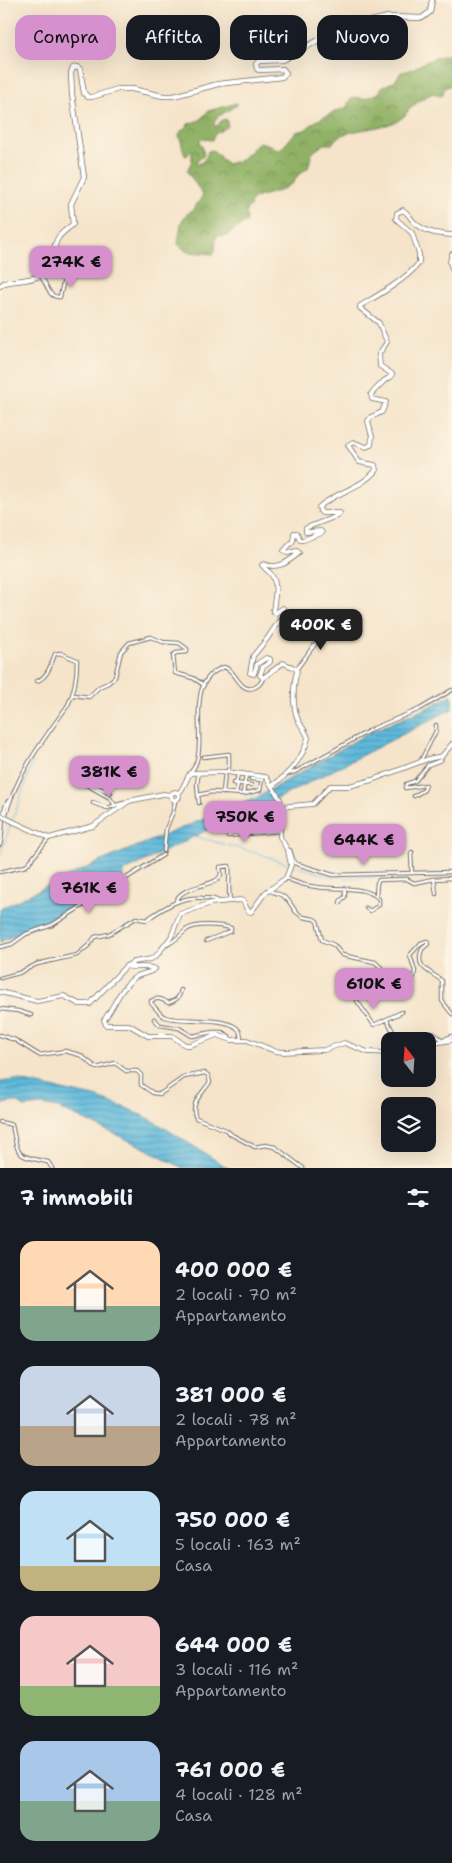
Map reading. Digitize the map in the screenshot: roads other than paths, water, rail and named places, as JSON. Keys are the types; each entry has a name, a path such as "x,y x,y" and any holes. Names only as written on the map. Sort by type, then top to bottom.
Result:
{"main road":[{"path":"0,286 4,283 40,276 48,267 59,236 73,224 71,204 84,177 72,94 72,70 76,67 80,69 84,93 88,97 118,89 174,96 210,86 284,77 286,73 283,69 259,70 256,64 259,61 282,60 341,28 388,17 422,18 430,12 432,0"}],"street":[{"path":"263,678 260,675 261,671 270,662 270,659 264,659 257,664 254,674 251,674 252,659 285,610 282,608 276,613 273,611 274,584 271,574 262,565 277,566 288,562 297,555 299,553 297,551 287,553 284,551 293,541 294,534 297,533 300,540 303,540 321,534 321,530 306,532 306,528 308,526 315,526 340,513 322,512 319,507 333,496 368,477 376,470 375,465 359,462 348,445 353,442 366,447 371,444 372,437 368,421 371,417 382,412 386,402 372,399 371,394 392,374 380,366 380,354 387,342 379,323 360,306 372,300 416,268 420,259 412,233 405,225 399,222 396,216 397,213 403,210 417,225 431,234 452,235"},
{"path":"40,276 50,293 57,298 61,296 63,283 74,276 74,272 64,264 54,251"},
{"path":"452,254 450,262 452,269"},
{"path":"273,787 287,774 305,748 308,738 297,718 294,682 296,670 318,640 326,620"},
{"path":"73,694 86,698 93,695 99,687 115,677 120,652 127,644 149,637 163,642 177,642 187,649 187,652 174,654 175,673 193,678 204,685"},
{"path":"37,681 41,680 49,670 55,654 60,653 76,659 78,662 76,686 68,705 23,770 2,816 49,838"},
{"path":"164,850 166,829 175,801 178,799 178,794 193,769 199,749 198,718 204,685 208,677 224,667 230,670 242,686 254,688 258,686 263,678 283,663 296,670"},
{"path":"287,774 295,772 374,728 420,710 452,690"},
{"path":"420,762 435,732 436,725"},
{"path":"414,796 424,790 426,785 405,788 406,784 415,781 428,765 441,760 452,744"},
{"path":"203,757 229,754 229,768 226,772 223,793"},
{"path":"279,807 313,804 330,786 349,786 372,780 442,756"},
{"path":"190,772 226,772 246,775 262,782 260,790 243,794 212,792 198,795"},
{"path":"199,772 197,784 199,803"},
{"path":"236,793 238,774"},
{"path":"243,794 246,775"},
{"path":"165,946 171,937 180,914 200,905 230,900 243,901 248,911 251,912 268,890 286,878 291,865 288,851 280,837 280,799 266,777 252,777"},
{"path":"250,792 252,777"},
{"path":"111,793 85,782 82,783 110,798 115,805"},
{"path":"236,784 251,785"},
{"path":"94,803 104,808 135,799 163,794 170,795 173,792 178,794"},
{"path":"170,795 175,801"},
{"path":"0,845 3,834 4,811 10,800"},
{"path":"0,872 26,866 49,838 93,826 123,803"},
{"path":"263,816 264,831"},
{"path":"228,832 228,836 264,831 280,831"},
{"path":"288,851 290,850 294,863 333,875 452,872"},
{"path":"412,852 412,873"},
{"path":"0,947 12,944 26,934 52,925 163,855"},
{"path":"176,901 181,894 220,878 220,866 225,865 229,866 230,883 228,890 230,900"},
{"path":"286,878 317,888 363,891 376,896"},
{"path":"366,908 370,911 379,905 379,900 376,896 379,880 407,879 414,883 452,878"},
{"path":"434,879 436,894"},
{"path":"268,890 288,900 302,917 314,918 319,925 322,940 334,945 342,955 375,962 387,974 408,978 414,977 415,970 410,955 426,941 428,944 422,949 420,959 426,971 442,981 442,1001 452,1014"},
{"path":"340,903 340,900 345,897 345,890"},
{"path":"0,978 19,973 37,964 77,956 98,935 109,934 136,918 146,920 176,901 199,898 216,899 218,901"},
{"path":"0,992 37,1000 64,996 79,1004 90,1004 126,966 134,962 151,959 165,946 183,935 188,929 200,926 231,928 231,932 206,942"},
{"path":"126,966 151,967 155,969 134,978 128,983 104,1020 106,1025 129,1025 148,1036 176,1037 185,1046 216,1035 229,1039 247,1040 275,1051 324,1050 344,1043 368,1052 381,1052"},
{"path":"181,990 176,1001 168,1003 155,999 151,1003 164,1017 195,1021 217,1020 237,1028 240,1032 241,1040"},
{"path":"357,1001 374,1025 402,1012"},
{"path":"0,1009 31,1015"},
{"path":"154,1019 160,1025 179,1028 192,1036 222,1032 227,1033 229,1039"},
{"path":"387,1020 393,1032"},
{"path":"0,1035 15,1040 39,1055 65,1051 85,1057 97,1068 115,1063 126,1071 137,1071 141,1075 141,1086 157,1094 187,1076 201,1073 208,1075 210,1082 194,1104 196,1118 226,1130 255,1147 268,1145 281,1150 303,1168"},
{"path":"436,1035 444,1041"},
{"path":"444,1041 452,1036"},
{"path":"436,1042 452,1040"},
{"path":"0,1122 12,1125 17,1150 21,1155 26,1158 48,1162 52,1168"}],"water":[{"path":"452,695 452,709 275,800 265,808 251,808 125,871 122,878 80,903 0,942 0,909 111,857 258,797 370,732 423,710"},
{"path":"15,1080 95,1097 126,1108 152,1120 228,1168 183,1168 141,1146 58,1108 42,1105 24,1107 17,1102 0,1105 0,1082"}],"waterway":[{"path":"13,819 33,761"},
{"path":"0,856 11,823"},
{"path":"194,836 260,854 288,864"},
{"path":"292,865 332,877 347,878 452,874"}]}
